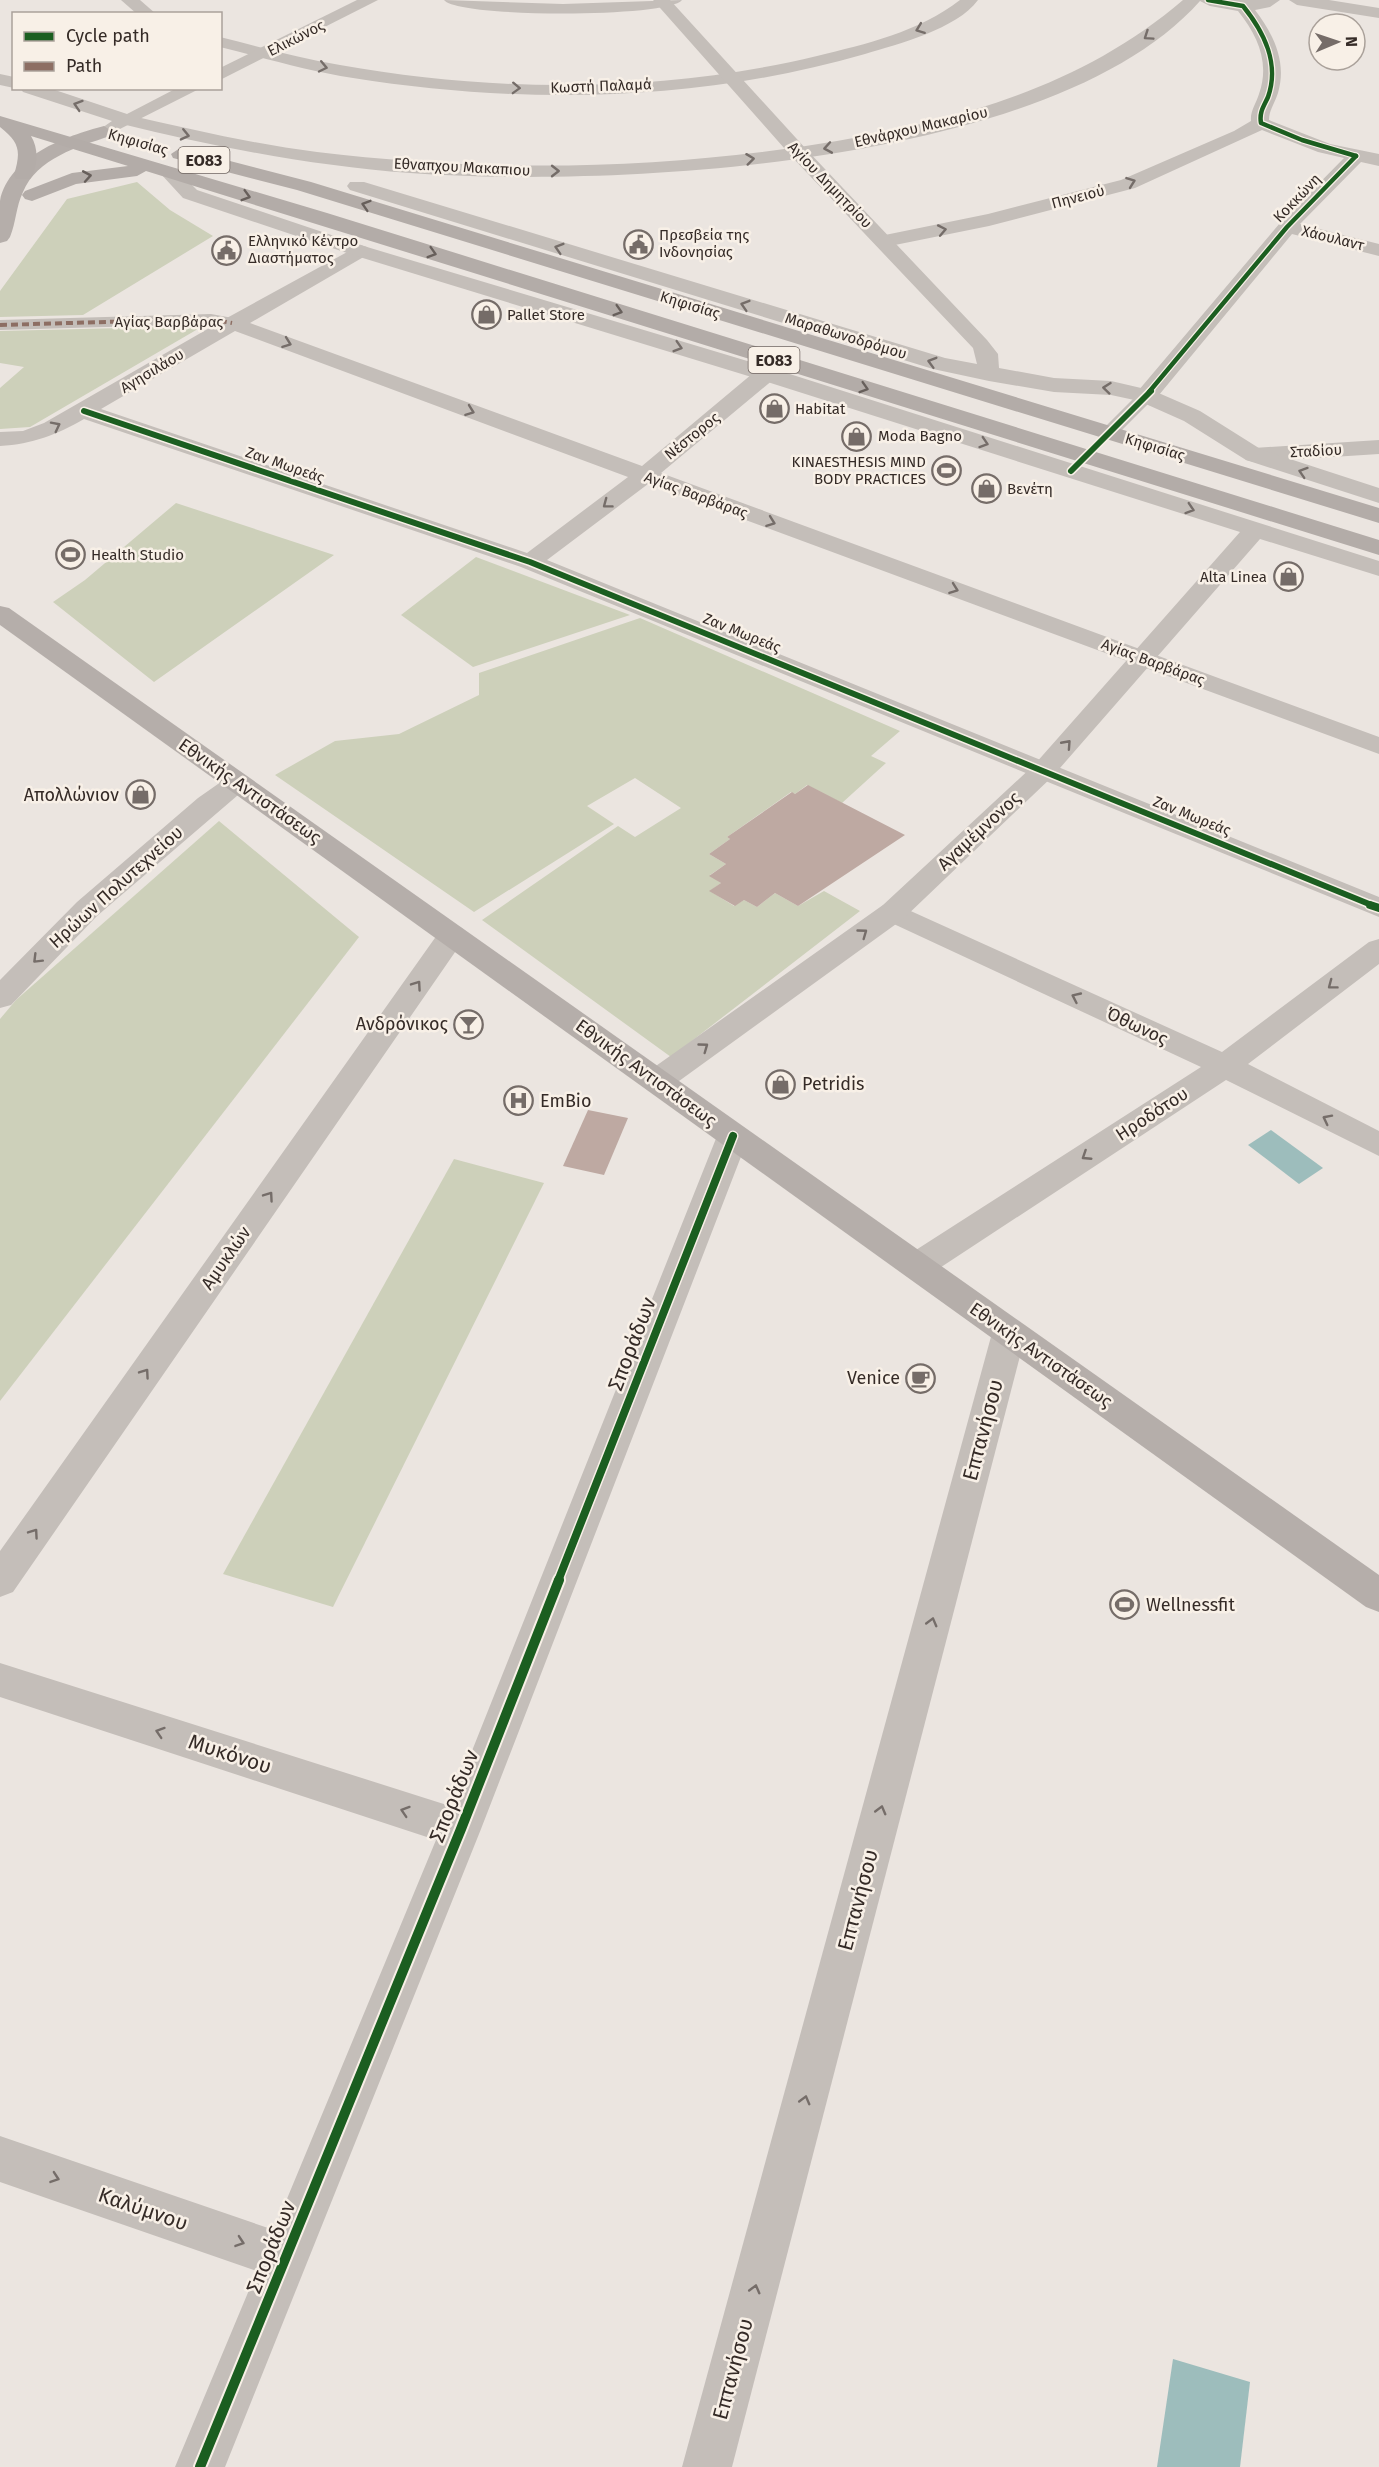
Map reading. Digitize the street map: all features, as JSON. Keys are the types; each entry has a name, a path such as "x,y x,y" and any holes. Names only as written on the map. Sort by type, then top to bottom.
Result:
{"main road":[{"name":"Κηφισίας","path":"4,123 320,217 1379,548"},
{"path":"2,230 12,194 23,175 28,156 23,135 4,123"},
{"name":"Κηφισίας","path":"74,123 129,140"},
{"path":"23,175 43,158 79,146 104,132"},
{"path":"2,230 20,216 32,195 52,170 79,146"},
{"name":"Κηφισίας","path":"160,149 304,186 1109,433 1339,494 1379,516"},
{"path":"32,195 57,183 93,175 134,170 169,173"},
{"path":"304,186 357,186"},
{"path":"522,299 584,300"},
{"path":"874,345 893,366"},
{"path":"774,377 829,377"},
{"path":"1138,473 1164,501"},
{"name":"Εθνικής Αντιστάσεως","path":"0,613 1379,1596"}],"street":[{"path":"129,0 145,12"},
{"name":"Ελικώνος","path":"222,74 370,0"},
{"path":"452,0 489,5 581,8 666,1"},
{"name":"Κωστή Παλαμά","path":"222,42 353,73 467,86 633,87 730,77 822,60 900,37 940,21 970,0"},
{"name":"Εθνάρχου Μακαρίου","path":"799,153 955,122 1046,92 1121,54 1156,31 1193,0"},
{"path":"1208,0 1243,6 1258,5 1272,0"},
{"path":"1297,0 1379,13"},
{"name":"Αγίου Δημητρίου","path":"666,1 730,77 799,153 885,241 980,344 987,354 989,375"},
{"path":"1243,6 1268,42 1272,53 1270,85 1260,112 1261,123"},
{"path":"35,90 128,120"},
{"path":"104,132 188,90"},
{"name":"Εθναπχου Μακαπιου","path":"128,120 254,149 329,159 468,171 609,171 799,153"},
{"name":"Κοκκώνη","path":"1109,433 1146,396 1287,227 1356,156 1302,140 1261,123"},
{"name":"Πηνειού","path":"885,241 989,220 1128,184 1241,135 1261,123"},
{"path":"1356,156 1379,160"},
{"name":"Μαραθωνοδρόμου","path":"329,159 324,164 325,173 357,186 874,345 989,375 1054,385 1111,388 1146,396 1192,416 1254,454 1339,494 1379,496"},
{"name":"Κηφισίας","path":"169,173 190,194 360,251 774,377 1379,569"},
{"name":"Χάουλαντ","path":"1287,227 1379,250"},
{"name":"Αγησιλάου","path":"0,439 40,434 84,411 232,323 360,251"},
{"name":"Αγίας Βαρβάρας","path":"0,325 211,320 232,323 1379,746"},
{"name":"Νέστορος","path":"530,562 774,377"},
{"name":"Ζαν Μωρεάς","path":"84,411 530,562 1379,908"},
{"name":"Σταδίου","path":"1254,454 1379,447"},
{"name":"Αγαμέμνονος","path":"657,1081 893,912 1044,770 1144,659 1255,530"},
{"name":"Ηρώων Πολυτεχνείου","path":"0,998 87,909 208,804 238,783"},
{"name":"Όθωνος","path":"893,912 1225,1066 1379,1145"},
{"name":"Αμυκλών","path":"0,1581 452,935"},
{"name":"Ηροδότου","path":"917,1266 1225,1066 1379,949"},
{"name":"Σποράδων","path":"200,2467 461,1829 734,1136"},
{"name":"Επτανήσου","path":"707,2467 1009,1333"},
{"name":"Μυκόνου","path":"0,1680 461,1829"},
{"name":"Καλύμνου","path":"0,2160 286,2258"}],"green space":[{"path":"137,182 170,210 213,236 83,315 0,317 0,291 67,199"},
{"path":"203,326 30,427 0,429 0,388 24,367 0,363 0,331"},
{"path":"176,503 334,555 154,682 53,602 85,580"},
{"path":"476,557 630,615 473,667 401,615"},
{"path":"640,618 900,731 871,756 886,763 842,803 807,785 795,794 791,792 727,837 730,839 709,854 726,864 710,875 721,883 710,891 734,906 744,900 757,907 775,893 798,906 824,891 860,911 671,1057 482,920 618,826 635,837 681,808 635,778 587,806 614,824 474,912 275,775 335,741 399,734 479,695 479,673"},
{"path":"219,821 359,937 0,1401 0,1019 16,1000"},
{"path":"454,1159 544,1183 333,1607 223,1574"}],"water":[{"path":"1271,1130 1323,1168 1299,1184 1248,1145"},
{"path":"1173,2359 1250,2382 1240,2467 1157,2467"}],"building":[{"path":"808,785 905,835 798,906 775,893 757,907 744,900 735,906 709,891 721,883 709,876 726,864 709,854 730,839 727,837 792,792 795,794"},
{"path":"588,1110 628,1118 604,1175 563,1166"}],"marked path":[{"path":"0,325 211,319 232,323"}],"cycle path":[{"path":"1208,0 1243,6 1269,48 1271,83 1260,113 1261,123 1302,140 1356,156"},
{"path":"1071,471 1146,396 1287,227 1356,156"},
{"path":"84,411 530,562 1379,908"},
{"path":"200,2467 461,1829 733,1136"}],"place":[{"name":"Πρεσβεία της Ινδονησίας","path":"638,244"},
{"name":"Ελληνικό Κέντρο Διαστήματος","path":"227,250"},
{"name":"Pallet Store","path":"486,315"},
{"name":"Habitat","path":"774,409"},
{"name":"Moda Bagno","path":"857,436"},
{"name":"KINAESTHESIS MIND BODY PRACTICES","path":"947,471"},
{"name":"Βενέτη","path":"986,489"},
{"name":"Health Studio","path":"70,555"},
{"name":"Alta Linea","path":"1288,577"},
{"name":"Απολλώνιον","path":"140,795"},
{"name":"Ανδρόνικος","path":"469,1024"},
{"name":"Petridis","path":"781,1084"},
{"name":"EmBio","path":"519,1101"},
{"name":"Venice","path":"921,1378"},
{"name":"Wellnessfit","path":"1125,1605"}]}
